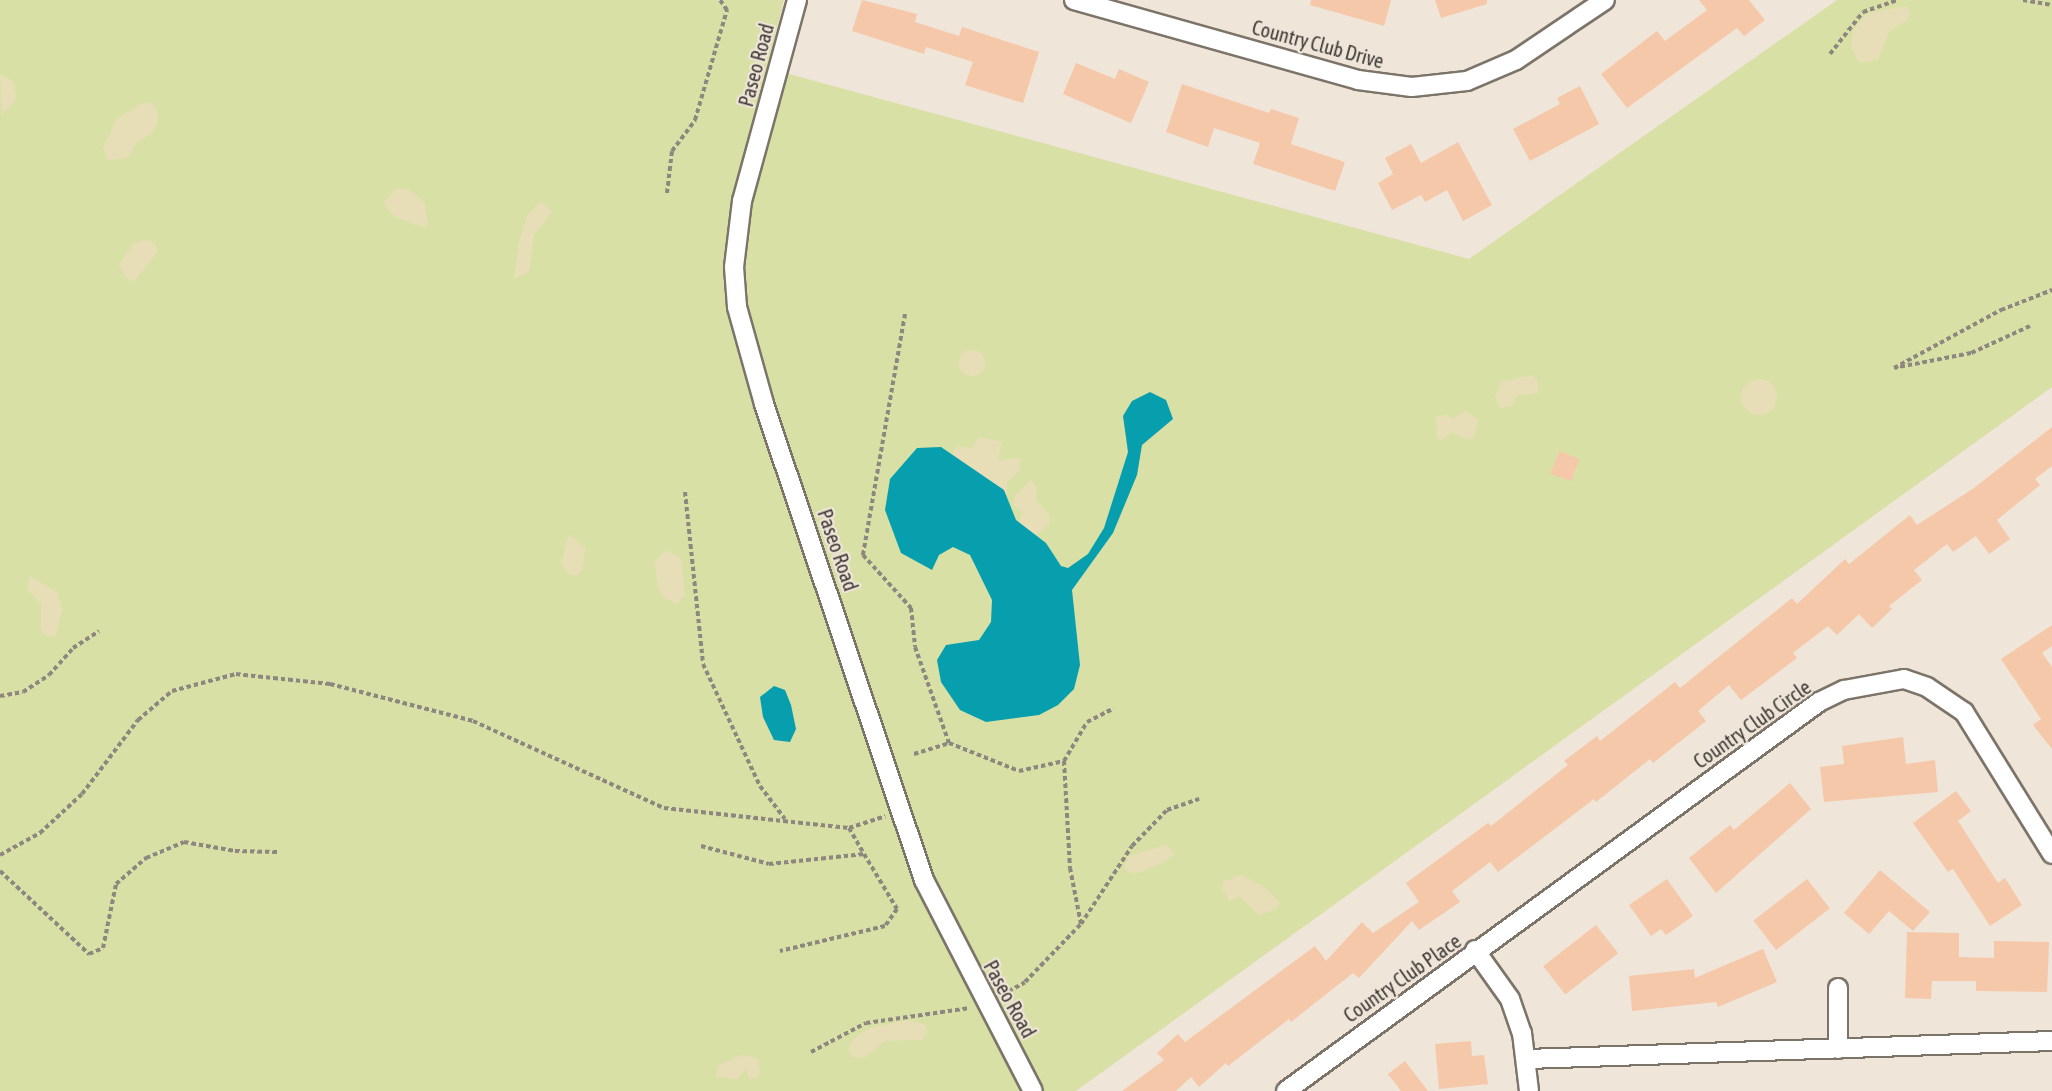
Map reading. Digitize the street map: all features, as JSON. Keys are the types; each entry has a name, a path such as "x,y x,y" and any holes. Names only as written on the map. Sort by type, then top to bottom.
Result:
{"street":[{"name":"Paseo Road","path":"797,0 738,223 737,307 764,404 900,811 941,920 1033,1091"},
{"name":"Country Club Drive","path":"1074,0 1358,80 1412,87 1467,81 1516,60 1605,0"},
{"name":"Country Club Circle","path":"1475,950 1819,702 1886,679 1927,687 1964,712 2052,854"},
{"name":"Country Club Place","path":"1286,1091 1475,950 1510,999 1527,1059"},
{"path":"1838,988 1838,1049"},
{"path":"1529,1091 1527,1059 2052,1041"}],"path":[{"path":"667,193 672,151 695,120 727,10 720,0"},
{"path":"1830,54 1863,12 1898,0"},
{"path":"2023,0 2052,5"},
{"path":"2030,326 1971,353 1894,368 2001,310 2052,290"},
{"path":"904,314 863,555 911,608 915,647 949,742"},
{"path":"685,492 703,664 760,786 786,819"},
{"path":"0,696 23,692 49,675 73,648 99,632"},
{"path":"0,855 40,833 82,794 138,720 172,691 236,674 330,684 473,721 664,808 786,819 849,828 900,811"},
{"path":"1081,924 1070,868 1064,761 1087,722 1114,708"},
{"path":"914,754 949,742 1019,771 1064,761"},
{"path":"810,1052 866,1023 988,1004 1025,982 1081,924 1132,846 1167,810 1198,799"},
{"path":"780,951 885,926 897,909 849,828"},
{"path":"0,871 89,954 103,948 116,884 146,858 184,842 235,852 277,852"},
{"path":"701,846 768,864 864,854"}],"green space":[{"path":"0,0 784,0 767,68 1469,259 1837,0 2052,0 2052,387 1076,1091 0,1091"}],"sand":[{"path":"1906,6 1911,13 1907,21 1890,30 1878,60 1860,63 1851,48 1853,30 1868,13"},
{"path":"0,74 13,81 16,99 2,115"},
{"path":"144,102 152,103 157,111 158,123 151,134 137,142 129,157 108,161 103,148 117,119"},
{"path":"396,189 408,189 424,202 428,223 424,228 395,217 387,208 384,202"},
{"path":"541,201 552,212 534,235 529,272 514,279 519,241 528,214"},
{"path":"144,240 154,242 158,251 134,282 125,277 119,265 133,244"},
{"path":"972,350 981,354 985,363 981,372 972,376 963,372 959,363 963,354"},
{"path":"1531,375 1538,380 1538,393 1518,395 1512,406 1500,408 1495,396 1502,382"},
{"path":"1759,379 1772,384 1777,397 1772,410 1759,415 1746,410 1741,397 1746,384"},
{"path":"1466,411 1478,420 1474,437 1468,440 1451,432 1441,441 1437,438 1436,417 1446,414 1453,419"},
{"path":"979,437 1002,442 998,460 1020,458 1020,470 1007,482 1007,495 952,455 957,446 972,448"},
{"path":"1031,480 1037,488 1036,500 1049,515 1049,524 1034,537 1019,523 1022,512 1013,504 1014,497"},
{"path":"569,534 585,548 583,569 578,575 570,575 561,564"},
{"path":"666,550 681,558 685,595 676,604 663,597 657,584 655,561"},
{"path":"29,576 57,592 62,609 56,635 48,637 41,630 41,604 28,590"},
{"path":"1166,845 1175,854 1163,863 1134,874 1124,869 1129,856"},
{"path":"1241,875 1265,887 1279,902 1277,909 1259,915 1239,896 1230,901 1222,889 1224,881"},
{"path":"907,1020 925,1025 927,1033 922,1040 885,1041 864,1058 854,1057 848,1050 852,1040 870,1028"},
{"path":"742,1055 758,1058 760,1075 756,1079 749,1078 746,1068 738,1079 716,1077 717,1066"}],"water":[{"path":"1150,392 1166,400 1173,419 1142,445 1137,475 1113,533 1072,590 1080,665 1074,689 1058,705 1039,715 986,722 960,710 941,682 937,660 946,645 979,640 991,622 992,600 970,555 953,547 939,555 932,570 901,553 885,510 890,479 917,448 941,447 1004,490 1016,520 1046,543 1061,566 1068,568 1088,554 1104,528 1128,452 1123,416 1132,401"},
{"path":"774,686 785,690 791,705 796,729 790,742 774,740 763,717 760,697"}],"building":[{"path":"862,0 917,14 915,22 959,36 962,27 1039,52 1023,103 965,85 973,62 926,47 924,54 852,31"},
{"path":"1311,0 1391,0 1384,26 1310,5"},
{"path":"1435,0 1487,0 1487,4 1441,18"},
{"path":"1699,0 1749,0 1765,20 1744,36 1737,28 1627,108 1601,74 1657,31 1665,41 1707,10"},
{"path":"1076,63 1115,79 1119,69 1149,82 1131,123 1063,94"},
{"path":"1182,84 1269,113 1271,109 1299,118 1291,144 1345,162 1335,191 1253,164 1260,143 1214,128 1208,147 1166,132"},
{"path":"1580,86 1599,124 1530,161 1513,129 1560,104 1557,98"},
{"path":"1458,142 1492,205 1463,221 1447,190 1425,202 1421,195 1392,210 1378,183 1393,174 1385,158 1411,144 1421,163"},
{"path":"2052,427 2052,466 2035,479 2040,485 1997,520 2010,539 1989,554 1976,536 1953,552 1947,544 1914,570 1922,580 1889,606 1892,609 1872,628 1859,614 1837,635 1828,626 1793,653 1797,658 1741,700 1729,685 1698,711 1706,721 1653,763 1650,759 1596,802 1594,799 1498,872 1490,862 1452,891 1460,902 1419,930 1412,921 1359,978 1353,973 1291,1022 1289,1019 1228,1066 1226,1063 1199,1087 1191,1077 1176,1091 1122,1091 1164,1060 1157,1053 1178,1034 1185,1042 1315,946 1326,961 1362,922 1373,933 1419,902 1406,883 1488,823 1491,826 1568,765 1564,761 1597,736 1600,741 1675,682 1680,688 1792,598 1797,604 1845,559 1849,564 1910,515 1917,525 1974,488"},
{"path":"1559,451 1580,459 1571,481 1550,473"},
{"path":"2052,625 2052,646 2042,653 2052,667 2052,749 2033,725 2041,719 2001,659"},
{"path":"1903,737 1906,764 1935,760 1938,792 1824,802 1820,767 1844,764 1842,746"},
{"path":"1790,783 1811,809 1716,893 1689,858 1730,825 1734,830"},
{"path":"1956,791 1971,811 1958,821 1998,883 2005,878 2022,905 1990,926 1953,869 1948,872 1913,823"},
{"path":"1880,870 1930,912 1913,931 1889,911 1869,934 1844,913"},
{"path":"1667,879 1693,916 1666,935 1661,929 1651,936 1629,905"},
{"path":"1807,879 1830,908 1776,950 1753,921"},
{"path":"1596,925 1618,953 1565,995 1543,966"},
{"path":"1907,932 1959,933 1959,957 1994,958 1994,941 2049,942 2047,992 1976,991 1976,981 1932,981 1931,999 1905,998"},
{"path":"1763,949 1777,982 1718,1007 1716,1002 1632,1011 1629,976 1694,969 1695,978"},
{"path":"1471,1041 1472,1056 1484,1055 1488,1084 1439,1089 1435,1044"},
{"path":"1405,1061 1428,1091 1401,1091 1388,1074"}]}
